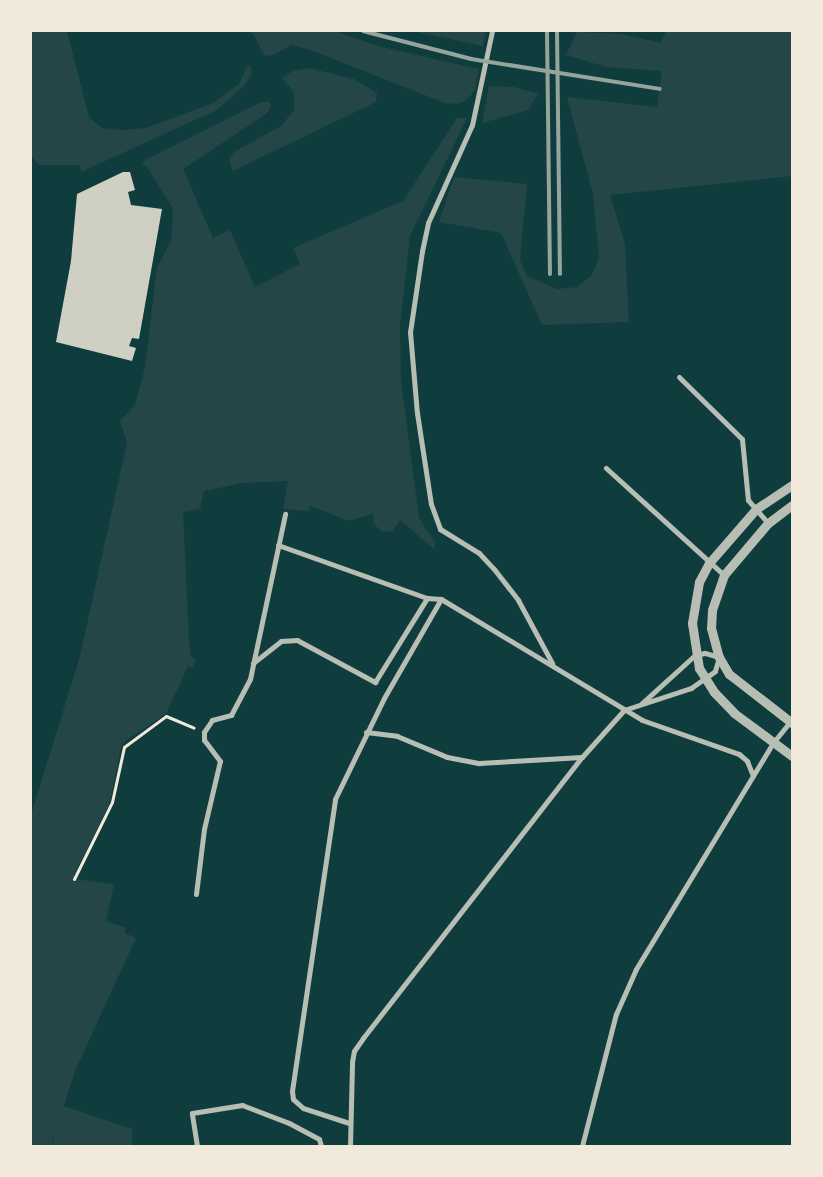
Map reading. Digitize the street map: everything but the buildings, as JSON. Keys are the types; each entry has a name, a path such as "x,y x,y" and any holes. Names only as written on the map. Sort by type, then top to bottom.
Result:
{"street":[{"path":"492,31 472,125 428,223 422,250 410,332 417,413 431,504 440,529 479,553 494,569 518,600 552,663"},
{"path":"679,377 742,440 748,500 768,523"},
{"path":"606,468 724,575"},
{"path":"792,485 756,509 709,563 694,601 692,623 695,655 705,680 734,713 772,744 792,756"},
{"path":"582,1146 616,1014 636,969 772,744 791,723 743,688 719,657 713,642 712,610 724,575 768,523 792,505"},
{"path":"196,894 204,828 220,761 204,740 204,732 212,720 231,715 250,679 285,514"},
{"path":"278,545 428,598 441,599 552,663 642,720 739,754 747,760 753,776"},
{"path":"253,664 281,641 297,640 375,682 428,598"},
{"path":"349,1123 303,1108 293,1099 292,1090 335,799 366,732 441,599"},
{"path":"642,703 695,655 705,653 719,657"},
{"path":"350,1146 349,1123 354,1051 582,757 624,710 691,688 705,680 715,671 719,657"},
{"path":"366,732 397,736 447,756 479,763 582,757"},
{"path":"197,1146 192,1113 242,1105 289,1123 319,1139 321,1146"}],"path":[{"path":"74,878 112,802 124,747 166,716 204,732"}],"shaded area":[{"path":"31,31 67,31 89,117 102,128 123,130 146,128 213,103 239,84 247,66 250,66 252,73 244,86 217,110 81,172 80,165 39,165 31,156"},
{"path":"248,31 335,31 378,46 479,69 475,90 467,100 457,104 445,103 311,50 292,45 271,56 264,55 254,35"},
{"path":"412,31 486,31 483,46"},
{"path":"666,31 792,31 792,176 610,195 625,244 629,322 542,325 501,233 439,222 454,177 527,184 520,260 527,276 557,289 577,287 592,275 599,258 593,194 567,97 657,107 662,71 606,67 566,55 577,32 622,34 661,43"},
{"path":"309,68 354,79 377,93 376,102 233,171 229,159 234,152 281,126 294,110 294,92 282,78 293,71"},
{"path":"489,86 514,87 538,94 528,110 482,123"},
{"path":"261,102 270,102 271,107 266,114 183,169 213,238 230,230 255,287 300,264 293,248 403,201 457,118 467,118 410,236 400,327 401,380 419,518 435,542 435,550 400,520 392,532 381,531 374,524 373,514 349,521 310,506 309,511 283,509 288,481 243,483 204,491 200,509 183,512 189,641 191,657 196,659 192,668 188,666 166,714 125,741 121,748 110,803 74,875 74,879 114,884 106,921 126,928 125,933 136,938 75,1071 64,1106 132,1129 132,1146 52,1146 56,1130 51,1146 31,1146 31,815 80,656 127,442 120,421 135,405 145,367 157,267 171,241 173,209 147,167 142,165 145,160"}],"railway":[{"path":"363,31 471,59 660,89"},
{"path":"547,31 550,274"},
{"path":"557,31 560,274"}]}
